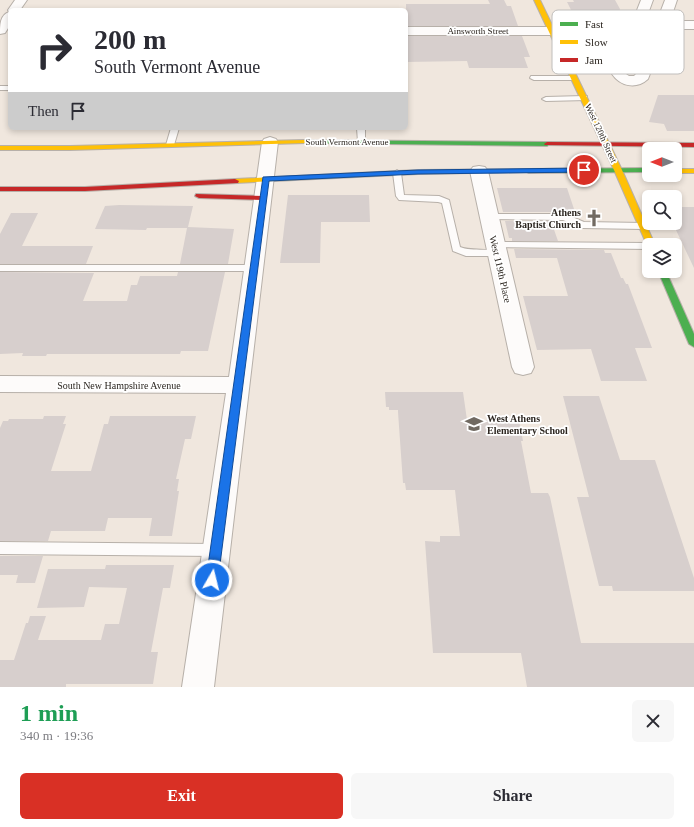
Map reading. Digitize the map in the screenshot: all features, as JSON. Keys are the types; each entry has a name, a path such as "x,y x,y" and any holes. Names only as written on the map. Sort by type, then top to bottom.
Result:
{"main road":[{"name":"West 120th Street","path":"537,0 551,31"},
{"name":"West 120th Street","path":"572,74 642,224"},
{"name":"South Vermont Avenue","path":"0,148 70,148 270,142 694,145"},
{"path":"577,154 606,145"},
{"path":"618,170 622,166 629,163 642,162"},
{"path":"187,196 397,173 474,167 642,170"},
{"path":"418,172 474,167"},
{"path":"682,171 694,171"},
{"path":"0,189 85,189 154,186 264,188"},
{"path":"154,186 171,195"},
{"path":"665,278 694,344"}],"street":[{"path":"643,10 647,0"},
{"path":"667,10 671,0"},
{"path":"0,30 8,19"},
{"name":"Ainsworth Street","path":"408,31 551,31"},
{"path":"619,74 620,78 629,81 640,80 644,74"},
{"path":"198,687 270,142"},
{"name":"West 119th Place","path":"474,167 490,217 523,367"},
{"name":"South New Hampshire Avenue","path":"0,384 239,385"}],"lane":[{"path":"534,78 574,78"},
{"path":"546,99 584,98"},
{"path":"170,145 174,130"},
{"path":"361,130 362,142"},
{"path":"397,173 400,196 402,198 439,199 446,202 456,249 466,253 497,250 642,246"},
{"path":"490,217 565,217 582,225 642,226"},
{"path":"0,268 254,268"},
{"path":"0,548 216,550"}],"building":[{"path":"488,0 504,0 507,6 511,6 518,26 408,26 408,8 406,8 406,4 490,4"},
{"path":"573,0 615,0 620,9 571,10 567,2 574,2"},
{"path":"408,36 522,36 530,57 524,57 528,68 469,68 467,61 408,62"},
{"path":"658,95 694,95 694,131 667,131 664,124 649,122"},
{"path":"497,188 567,188 575,212 503,212"},
{"path":"288,195 369,195 370,222 321,222 320,263 280,263"},
{"path":"105,206 193,206 188,227 234,229 228,264 180,264 187,228 147,228 146,230 95,229"},
{"path":"682,207 694,207 694,268 682,243 682,238 680,238 676,230 682,230"},
{"path":"11,213 38,213 22,246 93,246 86,264 0,264 0,234"},
{"path":"505,221 551,221 558,241 512,241 512,238 509,238"},
{"path":"514,249 604,250 605,253 611,253 621,278 623,278 626,284 628,284 652,348 635,348 647,381 601,381 591,349 537,350 523,296 568,296 557,258 516,258"},
{"path":"0,272 94,273 83,301 127,301 131,285 137,285 140,276 177,276 178,272 225,272 208,351 181,351 180,354 47,354 46,356 22,356 23,353 0,354"},
{"path":"385,392 463,392 467,420 519,420 523,441 521,441 531,493 548,493 550,497 581,643 694,643 694,687 527,687 521,653 433,653 425,541 440,542 440,536 460,536 455,490 406,490 405,483 403,483 398,410 389,410 389,407 386,407"},
{"path":"563,396 599,396 620,460 655,460 694,578 694,591 613,591 612,586 599,586 577,497 589,497"},
{"path":"44,416 66,416 63,424 66,424 51,471 91,471 104,424 108,424 110,416 196,416 191,439 185,439 176,479 179,479 177,491 179,491 172,536 149,536 152,518 108,518 105,531 51,531 48,541 0,541 0,428 3,421 8,421 9,419 43,419"},
{"path":"0,556 43,556 35,583 16,583 18,575 0,575"},
{"path":"106,565 174,565 170,588 163,588 151,652 158,652 153,684 66,684 66,687 0,687 0,660 14,660 26,623 28,623 30,616 46,616 38,640 101,640 105,624 119,624 127,588 89,587 84,607 37,608 48,569 105,569"}],"traffic: fast":[{"path":"304,142 547,144"},
{"path":"529,171 642,170"},
{"path":"665,278 694,344"}],"traffic: slow":[{"path":"537,0 552,31"},
{"path":"572,74 618,170 648,238"},
{"path":"0,148 70,148 304,142"},
{"path":"235,181 418,172 529,171"},
{"path":"682,171 694,171"}],"traffic: jam":[{"path":"547,144 694,145"},
{"path":"0,189 85,189 235,181"},
{"path":"199,196 263,198"}],"place":[{"name":"Athens Baptist Church","path":"594,218"},
{"name":"West Athens Elementary School","path":"474,424"}],"route":[{"path":"212,580 266,179 418,172 584,170"}]}
